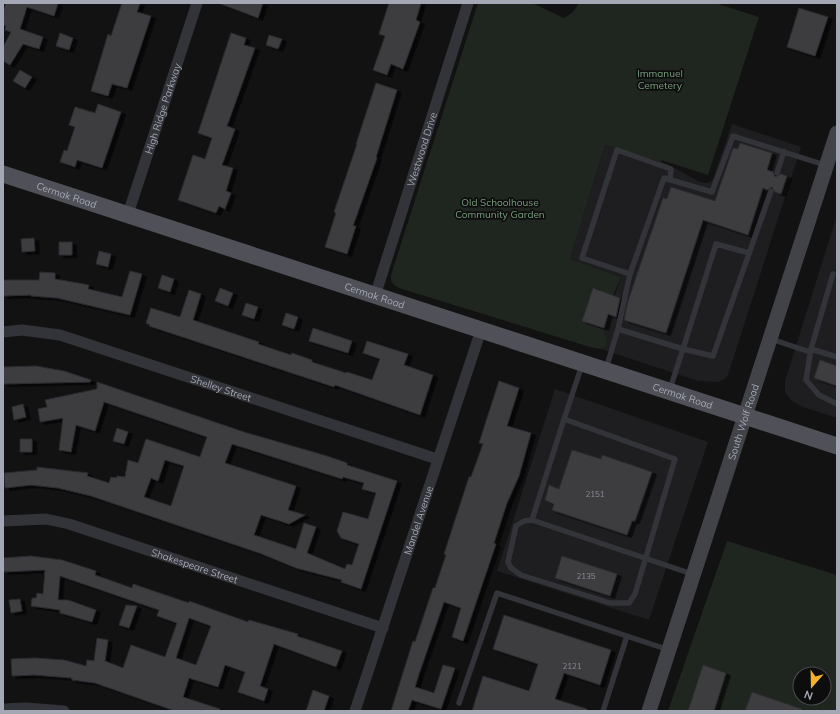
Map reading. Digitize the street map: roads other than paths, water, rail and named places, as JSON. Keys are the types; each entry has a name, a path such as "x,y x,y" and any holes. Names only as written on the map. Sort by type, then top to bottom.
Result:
{"main road":[{"name":"South Wolf Road","path":"649,711 837,133"},
{"name":"Cermak Road","path":"3,174 837,446"}],"street":[{"name":"High Ridge Parkway","path":"128,214 197,3"},
{"name":"Westwood Drive","path":"375,296 468,3"},
{"name":"Shelley Street","path":"3,332 22,330 60,335 437,459"},
{"name":"Mandel Avenue","path":"355,711 480,330"},
{"name":"Shakespeare Street","path":"3,521 41,519 69,524 383,628"},
{"path":"3,709 26,708 64,711"}],"lane":[{"path":"605,371 618,330 630,274 664,178 712,192 733,136 826,165"},
{"path":"630,274 582,258 617,150 671,169 670,180"},
{"path":"777,173 784,151"},
{"path":"618,330 682,349 713,356 771,191"},
{"path":"669,392 716,244 749,253"},
{"path":"833,274 811,351 806,380 819,395 837,404"},
{"path":"771,339 837,357"},
{"path":"532,520 583,363"},
{"path":"564,419 675,459 646,558 635,594 629,603 610,603 521,575 512,568 508,562 511,541 516,526 524,521 532,520 646,558 694,574"},
{"path":"459,703 496,594 669,650"},
{"path":"603,711 627,636"}],"park label":[{"name":"Immanuel Cemetery","path":"660,78"},
{"name":"Old Schoolhouse Community Garden","path":"500,208"}]}
